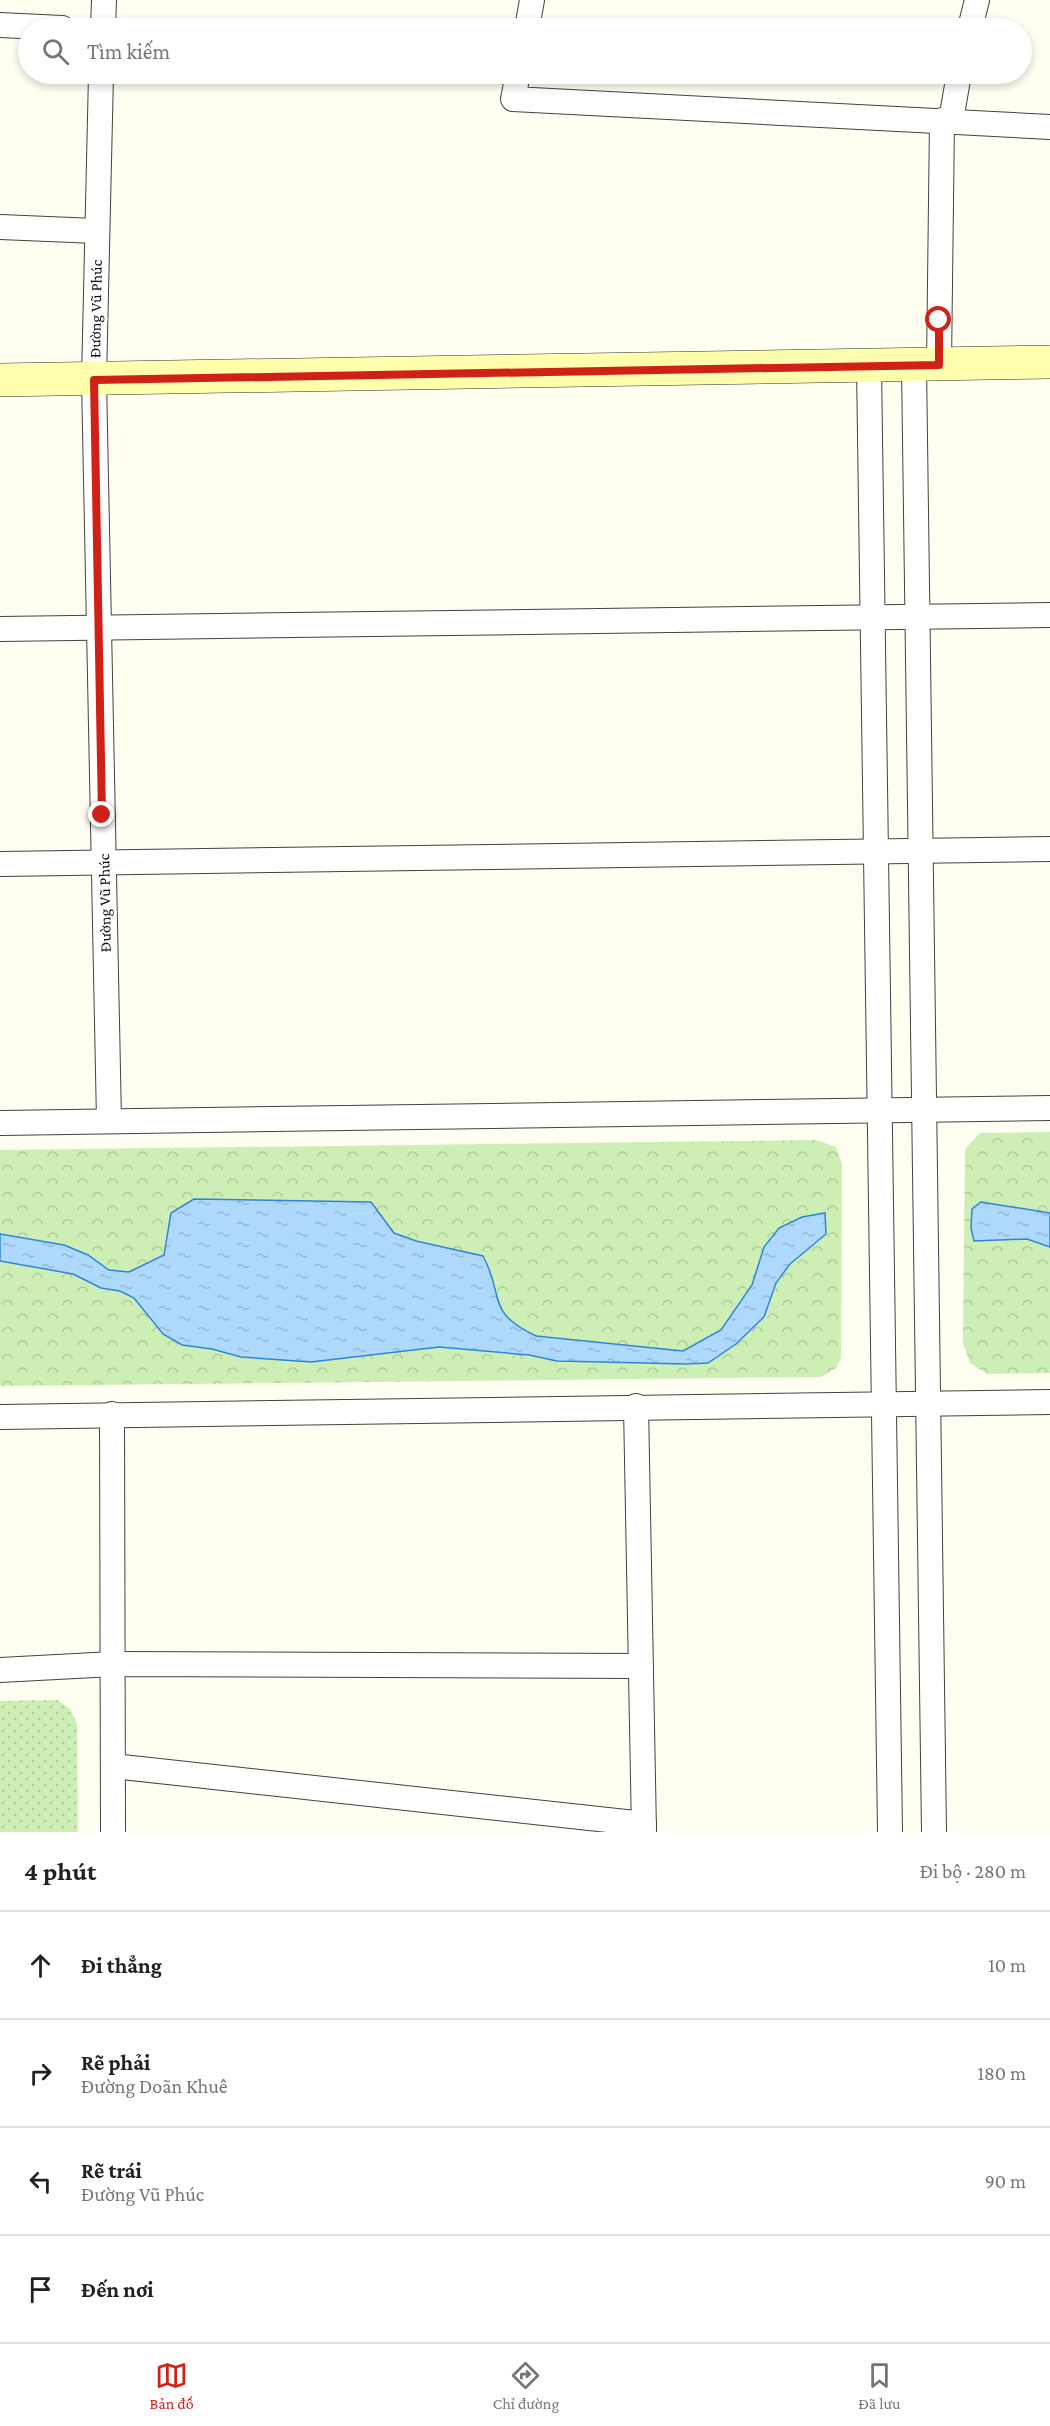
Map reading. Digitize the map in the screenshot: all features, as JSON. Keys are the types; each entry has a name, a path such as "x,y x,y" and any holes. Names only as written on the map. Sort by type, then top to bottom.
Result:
{"street":[{"path":"103,18 104,0"},
{"path":"529,18 532,0"},
{"path":"972,18 977,0"},
{"path":"0,25 18,26"},
{"name":"Đường Vũ Phúc","path":"101,84 94,380 109,1121"},
{"path":"516,84 513,99 1050,127"},
{"path":"934,1832 917,616 926,365 946,120 956,84"},
{"path":"0,227 96,231"},
{"path":"0,380 1050,362"},
{"path":"869,366 890,1832"},
{"path":"0,629 1050,615"},
{"path":"0,864 1050,849"},
{"path":"0,1123 1050,1108"},
{"path":"0,1417 636,1406 884,1406 1050,1402"},
{"path":"113,1766 644,1828 636,1406"},
{"path":"112,1414 113,1832"},
{"path":"0,1670 113,1664 641,1666"}],"green space":[{"path":"1050,1132 1050,1373 987,1374 970,1363 963,1343 965,1149 980,1133"},
{"path":"816,1140 836,1147 842,1164 841,1358 836,1368 821,1377 0,1386 0,1150"},
{"path":"57,1700 70,1709 77,1724 78,1832 0,1832 0,1701"}],"water":[{"path":"194,1199 371,1202 394,1233 416,1241 483,1256 503,1311 509,1319 536,1336 683,1351 721,1330 752,1285 764,1247 779,1228 802,1217 825,1213 826,1234 790,1264 776,1283 764,1317 736,1344 708,1363 686,1364 557,1361 529,1355 439,1347 311,1362 241,1357 212,1349 182,1345 163,1334 134,1298 120,1291 101,1288 73,1274 0,1261 0,1234 64,1245 88,1255 109,1270 129,1272 164,1255 171,1213"},
{"path":"981,1202 1050,1213 1050,1247 1027,1239 974,1241 971,1228 972,1209"}],"route":[{"path":"102,815 94,380 939,365 939,320"}]}
